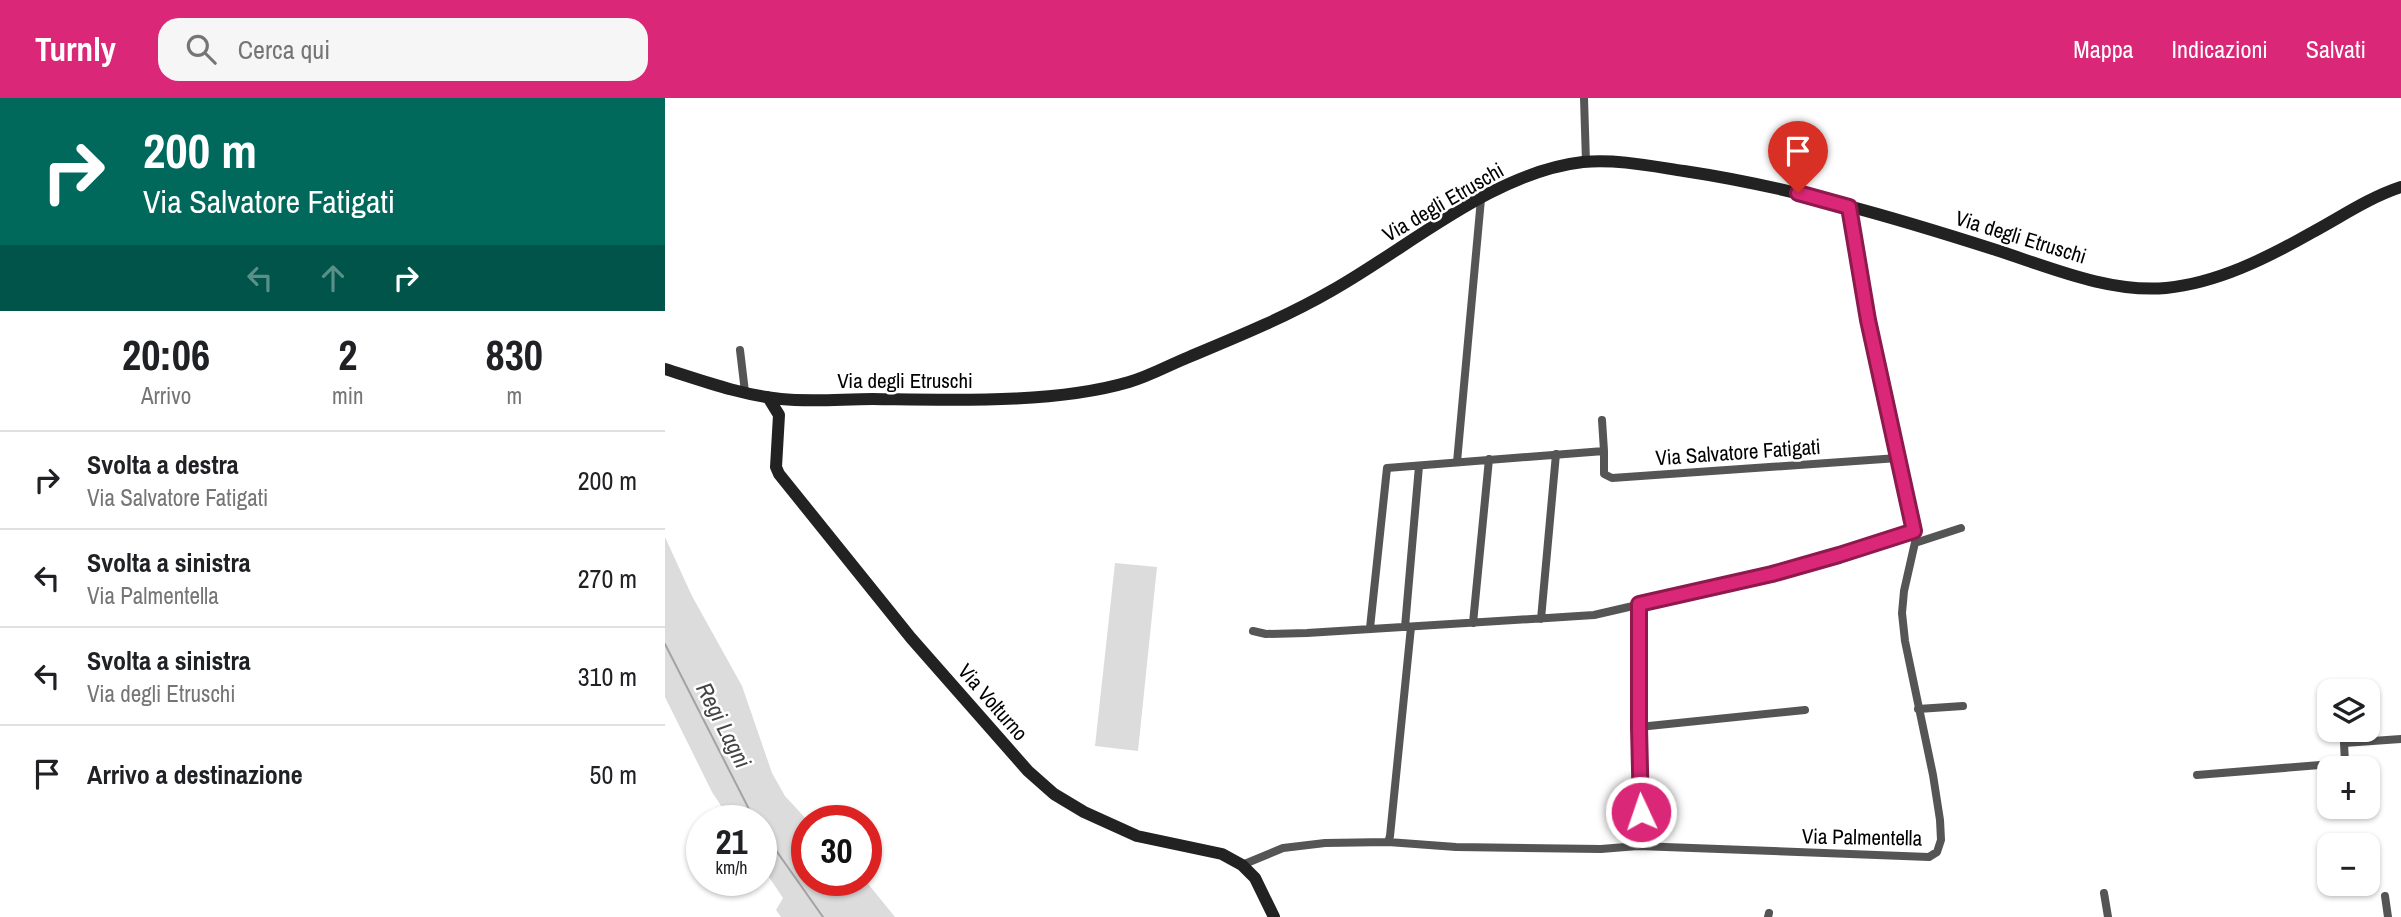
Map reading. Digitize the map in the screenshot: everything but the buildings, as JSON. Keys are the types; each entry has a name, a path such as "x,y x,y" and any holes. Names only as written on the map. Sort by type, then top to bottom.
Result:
{"main road":[{"name":"Via degli Etruschi","path":"778,405 799,400 1034,397 1130,382 1225,342 1330,292 1508,183 1570,164 1638,164 1735,178 1915,224 2086,278 2123,286 2165,288 2191,283 2264,259 2355,206 2401,187"},
{"path":"665,369 745,392 778,405"},
{"name":"Via Volturno","path":"778,405 776,467 779,474 911,638 1028,771 1064,800 1084,812 1137,836 1222,854 1242,865"},
{"path":"1242,865 1255,878 1274,917"}],"street":[{"path":"1584,98 1586,162"},
{"path":"1458,462 1481,199"},
{"name":"Via Palmentella","path":"1242,865 1283,848 1325,843 1388,842 1456,847 1601,849 1638,846 1933,856 1940,846 1940,820 1905,641 1902,613 1915,543 1914,531 1868,320 1849,207"},
{"path":"740,350 745,392"},
{"name":"Via Salvatore Fatigati","path":"1602,420 1604,474 1612,478 1898,458"},
{"path":"1370,628 1387,468 1604,451"},
{"path":"1541,619 1556,454"},
{"path":"1473,623 1489,459"},
{"path":"1388,842 1408,627 1419,466"},
{"path":"1915,543 1961,528"},
{"path":"1253,631 1273,634 1594,615 1772,574 1914,531"},
{"path":"1638,846 1642,834 1639,604"},
{"path":"1918,709 1963,706"},
{"path":"1639,727 1805,710"},
{"path":"2197,775 2345,763 2344,743 2401,739"},
{"path":"2104,893 2108,917"},
{"path":"2385,896 2389,917"}],"shaded area":[{"path":"665,537 692,596 742,686 772,773 793,805 791,805 791,896 878,896 895,917 781,917 776,910 783,898 777,889 777,805 721,805 665,697"},
{"path":"1115,563 1157,567 1138,751 1095,746"}],"waterway":[{"name":"Regi Lagni","path":"665,644 747,805"},
{"name":"Regi Lagni","path":"777,852 823,917"}],"route":[{"path":"1641,812 1639,604 1772,574 1914,531 1868,320 1849,207 1798,193"}]}
